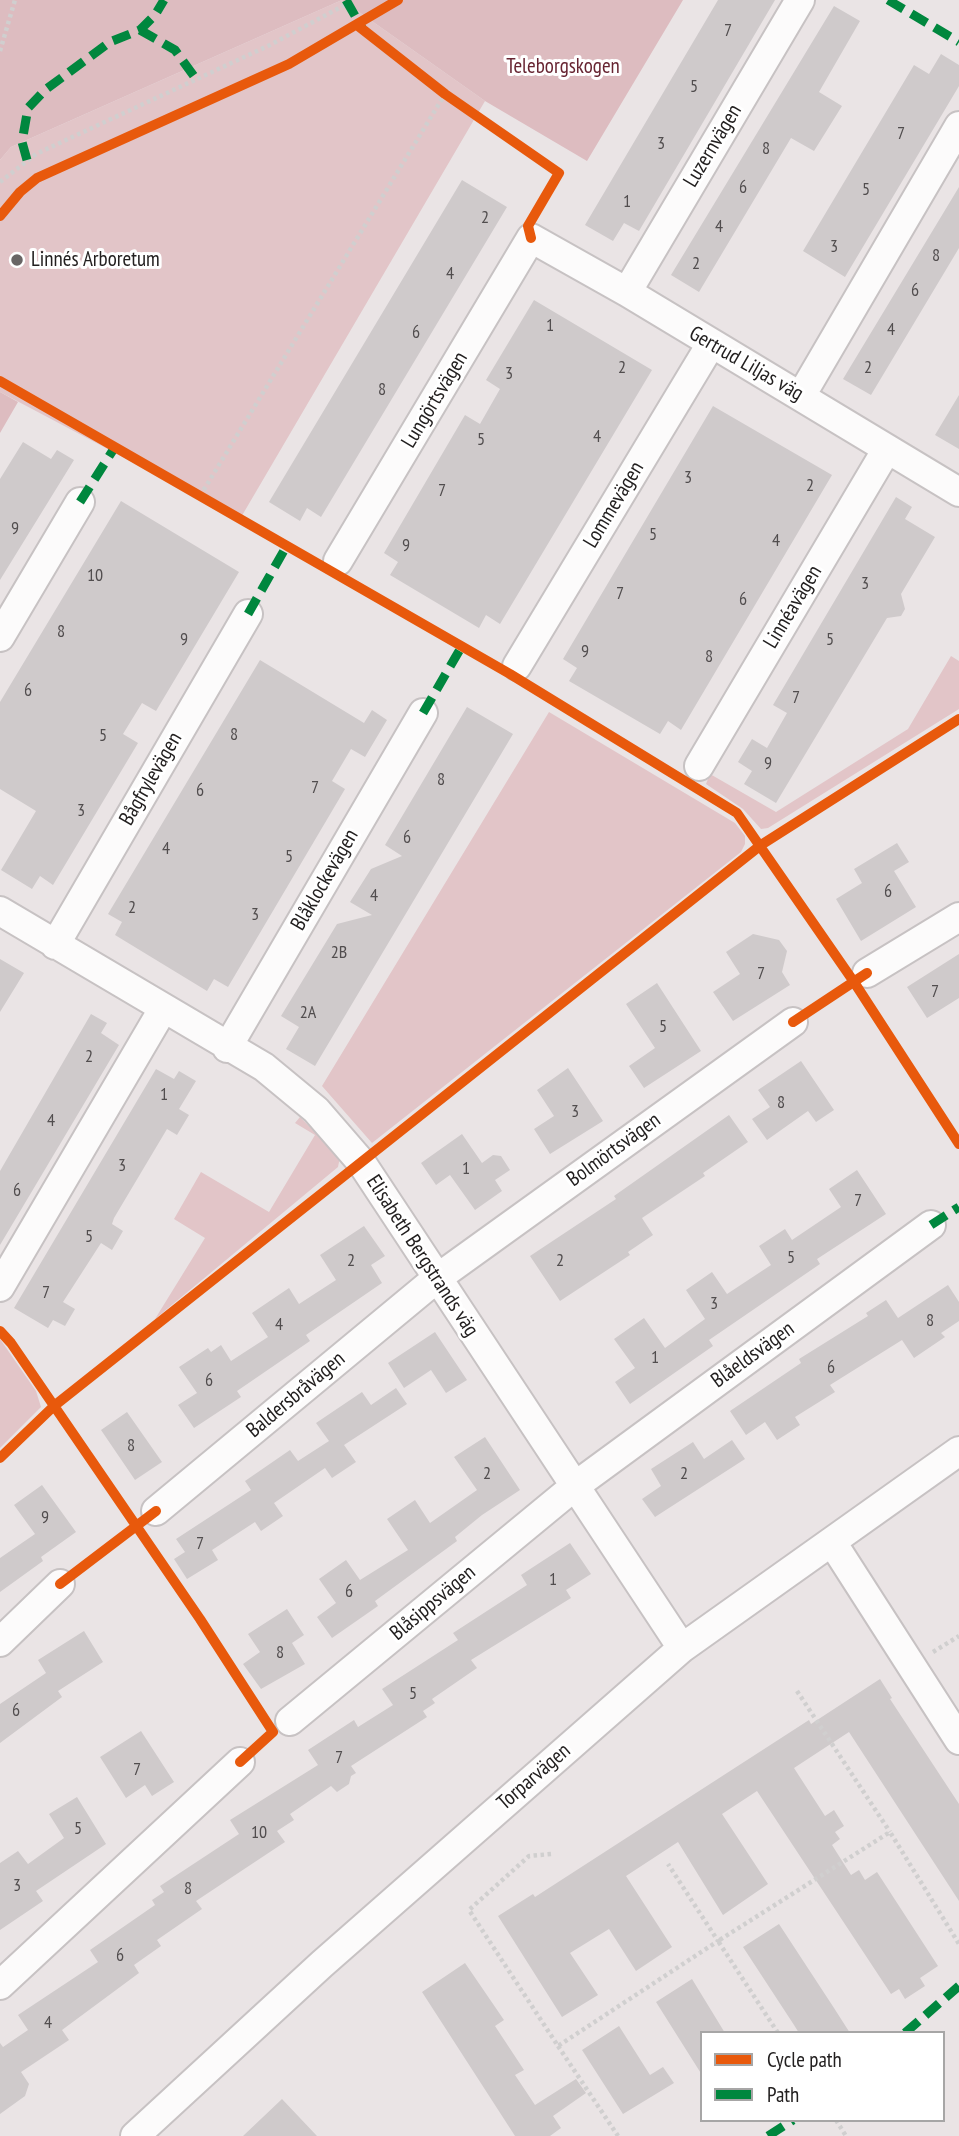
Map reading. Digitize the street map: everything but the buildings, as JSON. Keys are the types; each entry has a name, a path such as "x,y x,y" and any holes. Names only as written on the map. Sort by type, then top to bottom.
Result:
{"street":[{"name":"Luzernvägen","path":"626,292 800,0"},
{"path":"801,396 959,126"},
{"name":"Gertrud Liljas väg","path":"531,238 959,492"},
{"name":"Lungörtsvägen","path":"338,561 531,238"},
{"name":"Lommevägen","path":"517,666 711,344"},
{"name":"Linnéavägen","path":"699,766 887,449"},
{"path":"0,637 80,502"},
{"name":"Bågfrylevägen","path":"55,945 248,614"},
{"name":"Blåklockevägen","path":"227,1048 424,713"},
{"name":"Elisabeth Bergstrands väg","path":"0,911 227,1048 264,1067 316,1110 360,1162 681,1648"},
{"path":"867,973 959,917"},
{"path":"0,1287 163,1009"},
{"name":"Bolmörtsvägen","path":"436,1279 793,1022"},
{"name":"Blåeldsvägen","path":"575,1486 931,1225"},
{"name":"Baldersbråvägen","path":"156,1511 436,1279"},
{"name":"Torparvägen","path":"135,2136 322,1964 681,1648 959,1451"},
{"name":"Blåsippsvägen","path":"290,1721 575,1486"},
{"path":"832,1542 959,1740"},
{"path":"0,1642 60,1584"},
{"path":"0,1985 240,1762"}],"path":[{"path":"0,51 15,0"},
{"path":"0,181 36,154 270,45 354,0"},
{"path":"200,496 445,94"},
{"path":"797,1691 890,1832 959,1944"},
{"path":"558,2046 890,1832"},
{"path":"551,1854 529,1856 469,1910 618,2136"},
{"path":"668,1864 777,2031"}],"shaded area":[{"path":"342,0 485,101 240,519 0,392 0,160 11,147"},
{"path":"951,656 959,661 959,709 768,828 761,829 743,809 706,784 710,774 776,812 908,729"},
{"path":"549,712 735,823 745,836 745,844 741,852 372,1143 322,1086"},
{"path":"300,1117 340,1157 338,1167 155,1319 205,1238 174,1219 201,1172 269,1212 315,1135 295,1123"},
{"path":"0,1339 36,1391 41,1407 0,1448"}],"green space":[{"path":"0,0 342,0 11,147 0,160"},
{"name":"Teleborgskogen","path":"342,0 683,0 587,161 485,101"},
{"path":"0,392 18,402 0,433"}],"marked path":[{"path":"27,160 22,142 28,108 45,90 110,42 140,30 155,15 164,0"},
{"path":"346,0 362,28"},
{"path":"888,0 959,42"},
{"path":"140,30 175,50 196,79"},
{"path":"80,502 115,447"},
{"path":"248,614 286,547"},
{"path":"423,713 462,646"},
{"path":"931,1225 959,1207"},
{"path":"907,2031 959,1986"},
{"path":"768,2136 790,2122"}],"cycle path":[{"path":"0,216 20,192 37,178 289,64 398,0"},
{"path":"357,25 445,94 559,173 528,226 531,238"},
{"path":"0,381 510,674 737,813 854,982 959,1144"},
{"path":"0,1458 54,1406 761,845 959,719"},
{"path":"793,1022 867,973"},
{"path":"0,1331 11,1343 200,1619 273,1732 240,1762"},
{"path":"60,1584 156,1511"}],"place":[{"name":"Linnés Arboretum","path":"17,260"}]}
